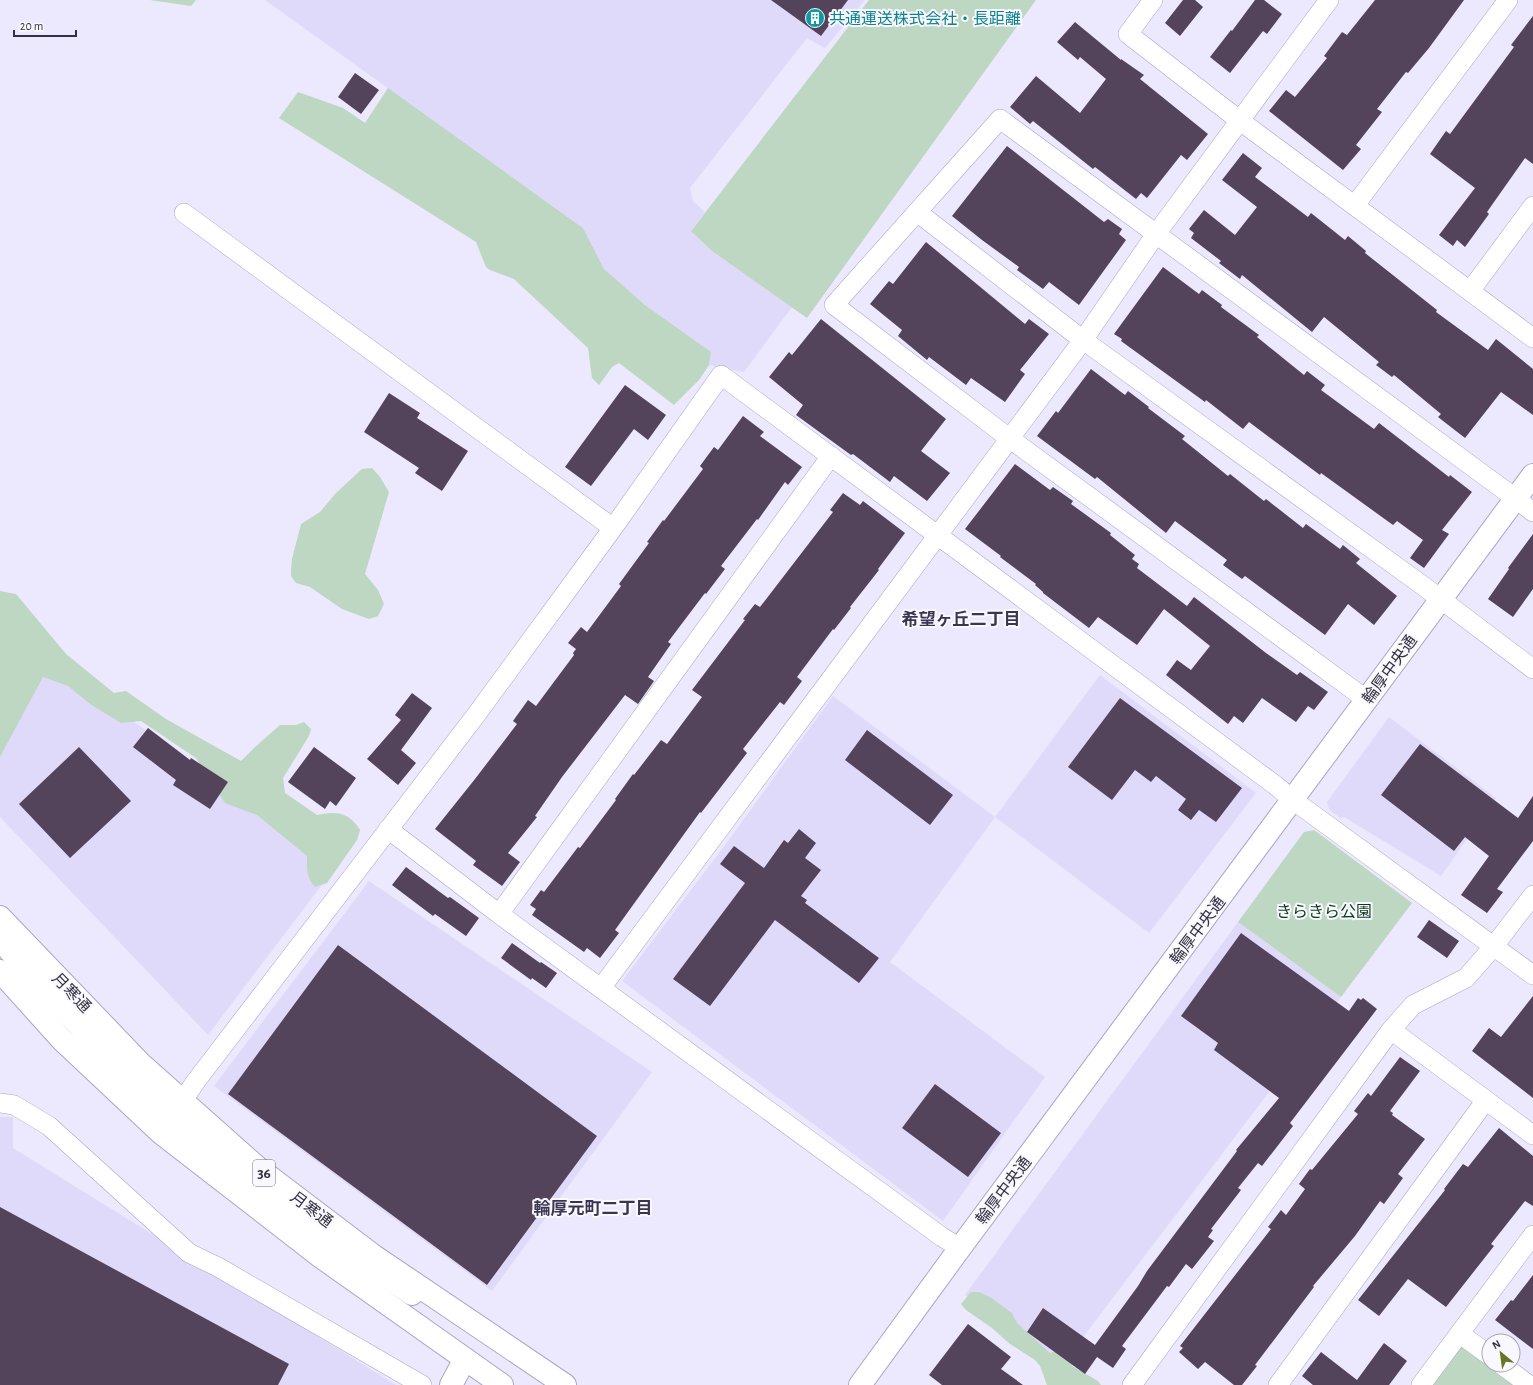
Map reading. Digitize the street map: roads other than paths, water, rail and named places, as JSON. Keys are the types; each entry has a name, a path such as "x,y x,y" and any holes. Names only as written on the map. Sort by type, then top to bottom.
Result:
{"main road":[{"name":"輪厚中央通","path":"860,1385 1533,475"},
{"name":"月寒通","path":"0,917 141,1064 172,1116 321,1256 502,1385"},
{"path":"0,940 69,1015 138,1085 172,1116"},
{"name":"月寒通","path":"0,971 62,1040 172,1116 258,1168 374,1256 565,1385"},
{"path":"451,1385 465,1359"}],"street":[{"path":"1153,0 1128,34 1239,120 1533,338"},
{"path":"601,988 1083,340 1156,234 1329,0"},
{"path":"1355,205 1508,0"},
{"path":"1367,700 1009,438 834,305 1000,119 1533,512"},
{"path":"1470,291 1533,206"},
{"path":"917,212 1083,340 1416,580 1533,669"},
{"path":"184,213 613,528"},
{"path":"172,1116 476,715 613,528 722,375 1293,800 1533,975"},
{"path":"499,914 831,456"},
{"path":"388,830 499,914 942,1237 960,1248"},
{"path":"1132,1385 1391,1030 1413,1005 1466,978 1494,946 1533,895"},
{"path":"1391,1030 1533,1134"},
{"path":"1278,1385 1486,1100"},
{"path":"0,1103 14,1105 49,1126 189,1253 218,1267 422,1385"},
{"path":"1421,1385 1533,1235"},
{"path":"1460,1334 1481,1349"},
{"path":"1513,1373 1529,1385"}],"place":[{"name":"共通運送株式会社・長距離","path":"815,18"}],"district":[{"name":"希望ヶ丘二丁目","path":"961,619"},
{"name":"輪厚元町二丁目","path":"593,1208"}],"park label":[{"name":"きらきら公園","path":"1324,911"}]}
